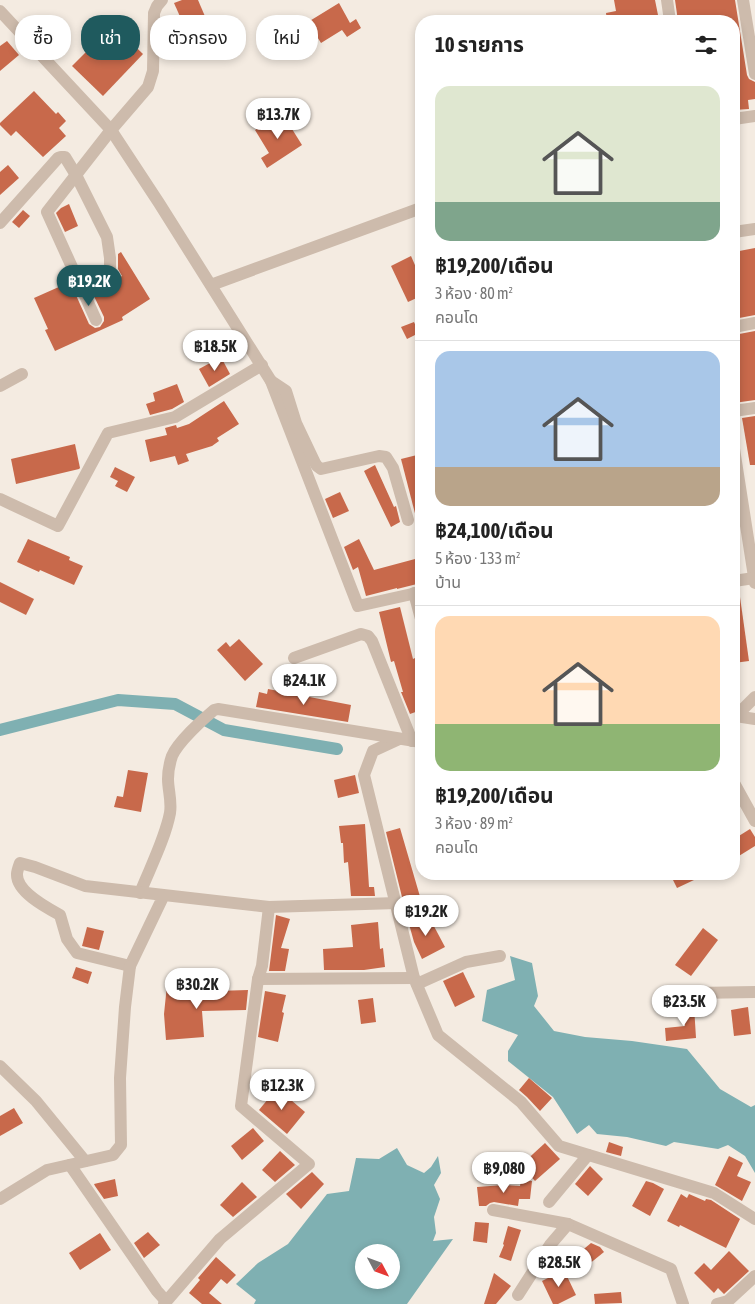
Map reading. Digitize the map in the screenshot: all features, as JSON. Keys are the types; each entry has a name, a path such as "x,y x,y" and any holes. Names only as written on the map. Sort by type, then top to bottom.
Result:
{"street":[{"path":"96,320 47,212 111,130 148,87 153,71 154,12 162,0"},
{"path":"667,0 669,15"},
{"path":"743,0 755,74"},
{"path":"0,12 111,130 272,381 358,606 415,593"},
{"path":"740,118 755,116"},
{"path":"0,223 58,158 65,157 107,237 110,252 110,283"},
{"path":"211,285 415,210"},
{"path":"740,231 755,229"},
{"path":"740,326 755,323"},
{"path":"0,499 58,526 108,433 175,417 262,365"},
{"path":"0,386 22,374"},
{"path":"272,381 286,390 296,423 319,468 379,456 386,457 393,468 408,520"},
{"path":"740,410 755,408"},
{"path":"740,486 755,580 740,581"},
{"path":"294,658 361,634 368,636 411,740"},
{"path":"740,712 755,697"},
{"path":"140,893 165,832 170,812 168,779 173,755 187,735 218,709 411,740"},
{"path":"740,718 755,719"},
{"path":"411,740 373,751 364,775 416,982 438,1035 521,1102 559,1146 714,1193 755,1218"},
{"path":"740,794 755,821"},
{"path":"130,966 77,953 67,939 60,915 35,900 20,885 16,875 20,863 85,886 164,896 269,907 397,903"},
{"path":"0,1199 47,1170 113,1155 121,1145 120,1078 124,1006 130,966 164,896"},
{"path":"70,1165 165,1302 220,1239 309,1164 241,1106 269,907"},
{"path":"258,979 416,982 466,962 500,956"},
{"path":"696,993 755,992"},
{"path":"0,1066 36,1101 85,1161"},
{"path":"549,1202 588,1155"},
{"path":"493,1210 568,1224 671,1269 683,1304"},
{"path":"518,1295 550,1245 568,1224"},
{"path":"717,1304 728,1301 755,1276"}],"water":[{"path":"510,956 532,963 538,996 534,1006 554,1031 585,1037 632,1041 687,1049 720,1089 751,1107 755,1105 755,1173 745,1156 728,1145 718,1149 674,1142 666,1146 627,1137 597,1134 589,1125 577,1134 553,1097 508,1061 508,1051 518,1035 482,1021 487,990 515,980"},
{"path":"397,1148 407,1165 424,1173 431,1167 438,1156 441,1173 434,1185 440,1199 434,1217 436,1233 433,1241 453,1239 407,1304 254,1304 256,1300 236,1284 258,1263 288,1244 327,1194 349,1191 356,1158 379,1159"}],"building":[{"path":"182,0 198,0 204,15 179,15 174,3"},
{"path":"614,0 655,0 658,15 606,15 606,13 616,11"},
{"path":"675,0 735,0 737,15 677,15"},
{"path":"339,3 350,23 356,19 361,28 347,37 342,30 321,43 318,38 318,16"},
{"path":"740,31 747,75 749,79 755,82 755,99 748,100 749,109 740,110"},
{"path":"7,41 15,50 15,58 0,71 0,46"},
{"path":"81,57 81,60 137,60 103,96 72,66"},
{"path":"34,91 56,114 58,112 66,121 59,128 66,136 43,157 16,131 11,136 0,125"},
{"path":"282,113 302,145 267,168 261,158 269,153 255,130"},
{"path":"8,165 19,178 0,195 0,172"},
{"path":"69,204 78,226 65,232 56,213"},
{"path":"23,210 30,216 19,228 12,222"},
{"path":"755,248 755,315 740,318 740,251"},
{"path":"121,252 150,299 122,317 123,320 55,351 45,330 48,329 34,298 70,282 89,324 95,328 100,327 104,317 92,292 103,287 110,291 117,287 118,278 122,276 118,269 118,254"},
{"path":"411,256 415,265 415,299 408,302 391,266"},
{"path":"414,322 415,335 407,339 401,327"},
{"path":"755,331 755,400 740,402 740,334"},
{"path":"221,357 230,374 209,387 199,369"},
{"path":"177,384 184,402 172,409 150,415 146,404 155,401 153,393"},
{"path":"224,401 239,424 217,438 219,441 212,446 186,454 189,461 178,465 175,456 150,462 145,440 167,435 165,428 176,425 177,428 189,424"},
{"path":"755,416 755,465 750,465 742,418"},
{"path":"75,444 79,469 16,484 11,459"},
{"path":"415,456 415,513 401,459"},
{"path":"375,465 394,507 396,506 400,522 391,527 364,471"},
{"path":"115,467 135,477 127,492 115,486 118,481 110,477"},
{"path":"340,492 349,511 333,518 325,499"},
{"path":"28,539 70,557 69,560 83,566 74,585 17,562"},
{"path":"359,539 374,570 415,559 415,584 366,596 358,567 353,570 344,547"},
{"path":"0,582 34,599 26,615 0,602"},
{"path":"740,597 749,661 740,662"},
{"path":"400,607 413,659 415,658 415,712 410,714 401,692 403,692 394,661 391,662 379,612"},
{"path":"239,639 263,664 245,681 217,650 226,642 230,647"},
{"path":"268,689 351,705 348,722 256,707 259,692 267,694"},
{"path":"128,770 148,773 141,812 114,807 117,796 123,797"},
{"path":"355,775 359,793 338,798 334,780"},
{"path":"365,824 369,887 374,887 375,896 351,896 348,862 344,863 343,843 341,843 339,826"},
{"path":"400,828 421,900 405,905 386,832"},
{"path":"750,829 755,837 755,846 740,855 740,835"},
{"path":"673,880 694,880 677,888"},
{"path":"276,915 290,919 281,948 289,949 285,971 269,971"},
{"path":"428,915 445,947 422,959 414,942 409,924"},
{"path":"378,922 380,949 383,948 385,967 364,970 324,970 323,949 353,947 351,925"},
{"path":"87,927 104,931 99,950 82,946"},
{"path":"703,928 718,940 691,976 675,965"},
{"path":"76,967 92,972 88,984 72,978"},
{"path":"463,972 475,997 455,1007 443,981"},
{"path":"167,985 184,987 183,992 248,990 246,1010 202,1011 204,1037 166,1040 164,1014"},
{"path":"265,991 286,995 278,1042 258,1037"},
{"path":"373,998 376,1022 361,1024 358,1000"},
{"path":"694,1006 696,1038 666,1041 665,1028 685,1026 684,1007"},
{"path":"748,1007 751,1034 734,1036 731,1010"},
{"path":"529,1078 552,1098 540,1111 519,1090"},
{"path":"277,1088 305,1112 287,1134 259,1110"},
{"path":"14,1108 23,1123 0,1136 0,1116"},
{"path":"253,1128 264,1141 242,1160 231,1146"},
{"path":"609,1142 623,1147 621,1156 606,1152"},
{"path":"545,1143 560,1159 535,1181 521,1165"},
{"path":"280,1151 295,1165 275,1182 262,1170"},
{"path":"729,1156 743,1163 737,1176 751,1182 742,1201 715,1185"},
{"path":"590,1166 603,1179 588,1196 575,1184"},
{"path":"312,1172 324,1184 301,1209 286,1194"},
{"path":"115,1179 118,1196 104,1199 94,1184"},
{"path":"521,1180 532,1181 530,1199 519,1199 518,1206 494,1202 486,1206 479,1206 477,1187 520,1186"},
{"path":"646,1181 664,1189 650,1216 632,1206"},
{"path":"242,1182 257,1197 233,1217 220,1205"},
{"path":"681,1194 687,1198 689,1194 705,1201 706,1199 711,1200 740,1219 726,1248 680,1225 679,1227 667,1221"},
{"path":"475,1222 489,1223 487,1243 473,1241"},
{"path":"508,1226 521,1230 511,1261 499,1257"},
{"path":"148,1232 160,1245 144,1258 134,1243"},
{"path":"100,1233 111,1250 80,1270 69,1253"},
{"path":"591,1243 600,1247 604,1252 583,1269 573,1258"},
{"path":"729,1251 749,1271 724,1294 718,1288 714,1293 694,1273 704,1263 711,1270"},
{"path":"216,1257 236,1275 227,1284 221,1279 209,1293 222,1304 202,1304 189,1293 200,1280 198,1278"},
{"path":"564,1270 576,1295 558,1304 553,1304 542,1281"},
{"path":"494,1273 511,1286 496,1304 484,1304"},
{"path":"621,1292 622,1303 595,1304 594,1294"}],"waterway":[{"path":"0,730 118,700 175,704 224,730 337,749"}]}
